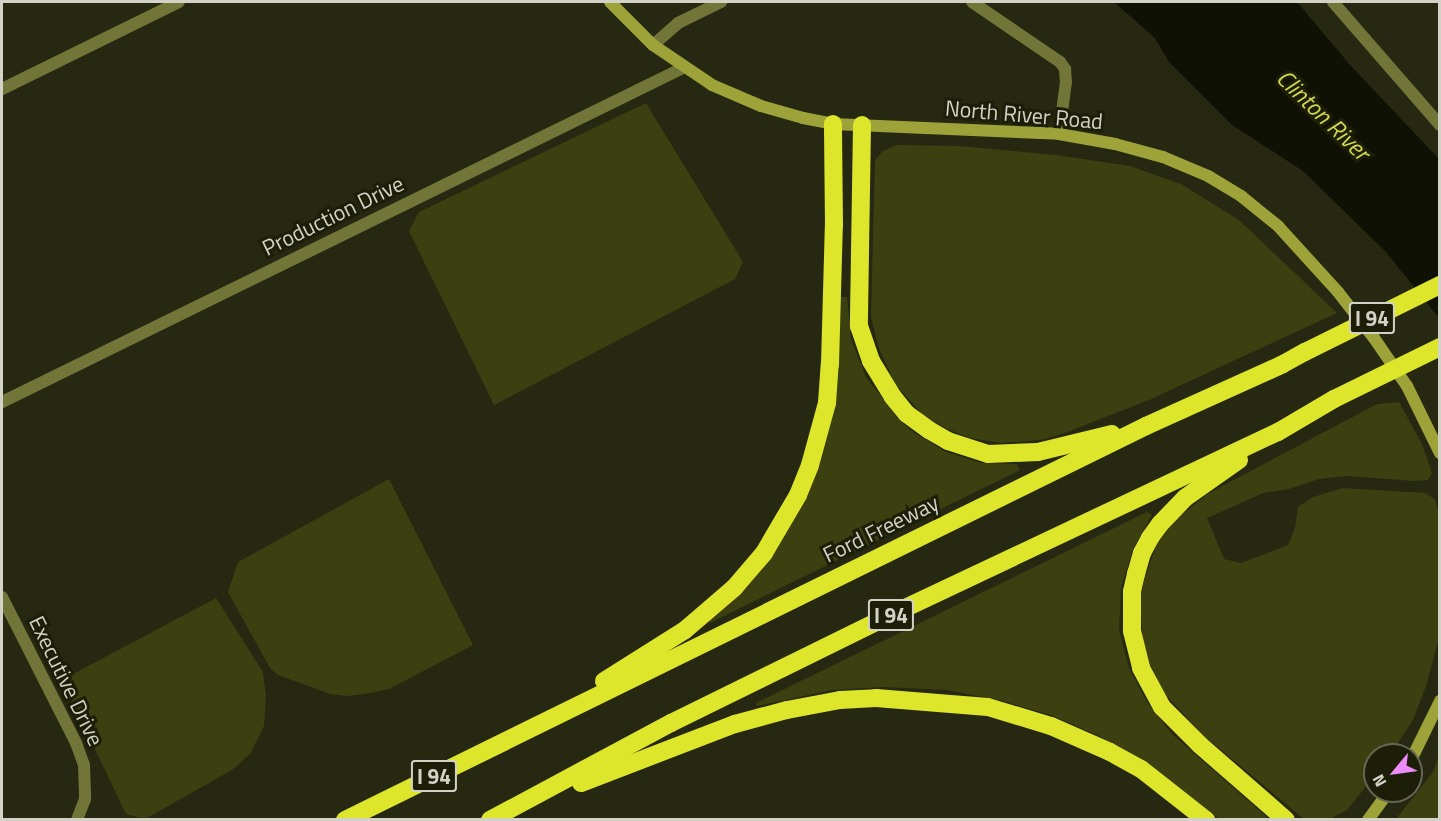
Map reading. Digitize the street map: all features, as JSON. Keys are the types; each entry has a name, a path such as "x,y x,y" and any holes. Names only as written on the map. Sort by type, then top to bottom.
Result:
{"highway":[{"path":"522,732 685,630 734,588 764,554 798,495 819,438 827,403 834,225 833,124"},
{"path":"862,125 859,326 863,344 880,380 907,414 948,441 988,454 1038,452 1146,426"},
{"name":"Ford Freeway","path":"345,819 1146,426 1283,364 1440,285"},
{"name":"I 94","path":"490,819 671,723 1278,432 1334,399 1440,346"},
{"path":"1278,432 1185,498 1160,524 1142,552 1132,592 1131,610 1136,653 1150,689 1162,707 1200,745 1286,819"},
{"path":"509,810 735,724 787,710 840,700 876,698 988,707 1018,715 1110,752 1176,795 1206,819"},
{"path":"1176,795 1189,819"}],"street":[{"path":"2,89 179,2"},
{"name":"North River Road","path":"610,2 653,45 683,68 711,85 742,99 803,118 833,124 1059,134 1115,144 1163,157 1208,176 1241,196 1278,226 1305,253 1374,338 1407,386 1440,453"},
{"path":"653,45 678,23 721,2"},
{"path":"972,2 1060,62 1066,76 1059,134"},
{"path":"1333,2 1440,125"},
{"name":"Production Drive","path":"2,402 683,68"},
{"name":"Executive Drive","path":"2,597 76,743 84,765 84,799 77,819"},
{"path":"1419,743 1440,701"},
{"path":"1368,819 1380,803"}],"green space":[{"path":"646,103 743,262 735,279 494,405 409,231 419,212"},
{"path":"897,145 960,146 1056,155 1130,166 1181,184 1239,220 1337,313 1149,400 1062,434 1041,440 1001,443 970,438 947,429 922,414 895,384 878,346 871,316 875,160 883,151"},
{"path":"840,297 847,297 851,339 866,377 899,420 913,432 946,452 981,463 1017,464 1020,470 710,623 709,620 778,546 800,508"},
{"path":"1399,402 1422,444 1432,473 1428,480 1347,476 1319,479 1289,489 1263,493 1207,518 1224,559 1241,563 1288,545 1295,528 1298,507 1313,497 1343,488 1425,493 1435,499 1439,515 1439,638 1426,686 1413,720 1398,743 1363,743 1363,790 1347,810 1330,819 1304,819 1202,734 1164,693 1148,660 1143,640 1140,601 1144,580 1158,541 1170,524 1209,493 1377,404"},
{"path":"389,479 473,645 389,689 365,694 347,696 330,694 278,675 270,668 228,592 238,562"},
{"path":"1147,512 1152,515 1133,549 1121,588 1119,630 1129,668 1147,702 1172,734 1269,819 1219,819 1151,766 1099,736 1051,715 999,700 947,690 883,687 832,690 757,706 756,703"},
{"path":"216,598 263,672 266,696 264,726 250,754 232,770 145,819 126,814 62,680"},
{"path":"1439,755 1439,819 1396,819 1409,803 1423,803 1423,785 1433,772"}],"water":[{"name":"Clinton River","path":"1114,2 1297,2 1351,66 1439,159 1439,318 1386,252 1303,171 1232,125 1169,62 1155,38"}]}
